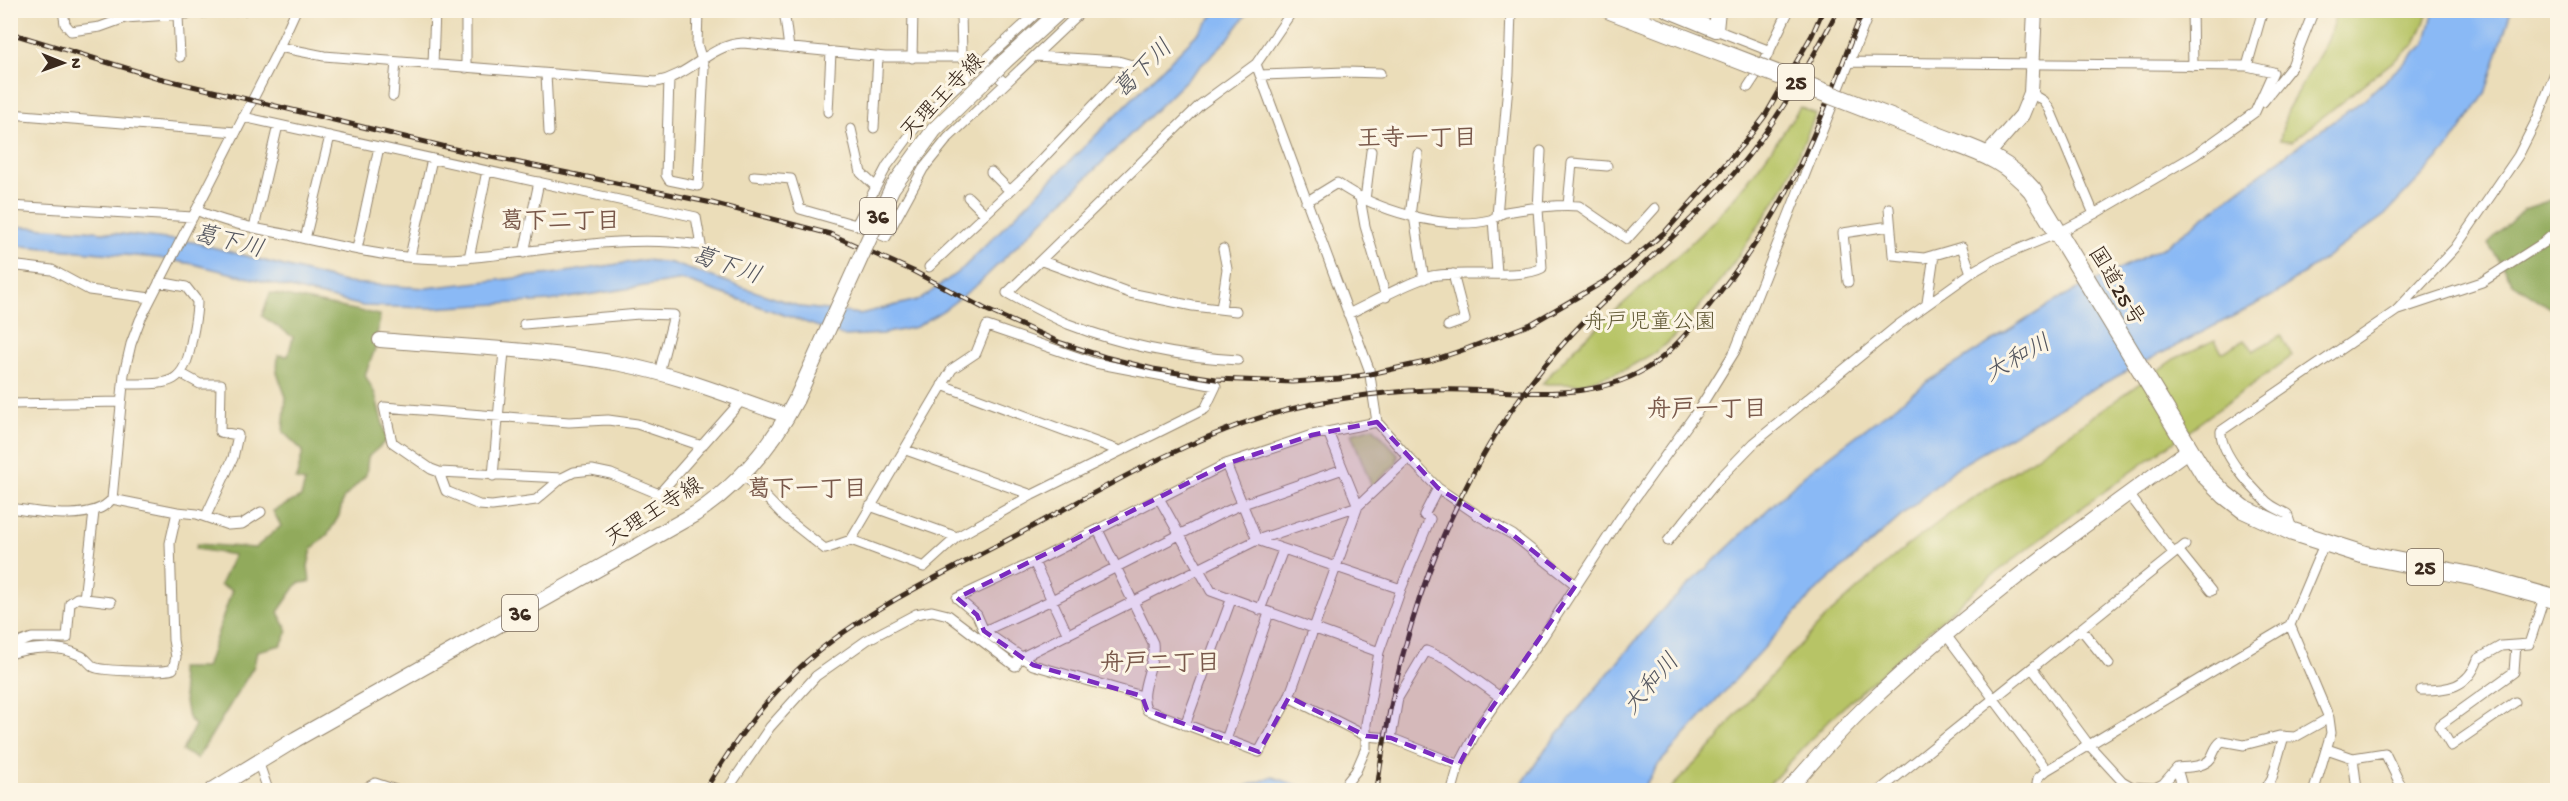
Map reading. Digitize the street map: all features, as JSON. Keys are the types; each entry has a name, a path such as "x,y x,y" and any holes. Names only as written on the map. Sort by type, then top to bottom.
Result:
{"highway":[{"name":"国道25号","path":"1610,10 1988,154 2019,176 2032,190 2205,475 2243,509 2293,532 2365,555 2476,577 2551,597"}],"main road":[{"name":"天理王寺線","path":"213,790 258,760 662,534 710,504 743,474 770,443 796,400 892,188 934,130 1061,10"}],"street":[{"path":"63,10 65,24 71,31 100,27 125,14 178,16 199,12 245,10"},
{"path":"112,499 123,384 131,344 151,298 296,10"},
{"path":"434,65 435,10"},
{"path":"669,79 666,175 669,180 698,186 705,67 697,44 698,10"},
{"path":"784,10 789,48"},
{"path":"912,58 913,10"},
{"path":"856,225 896,152 924,116 1040,10"},
{"path":"754,176 791,179 800,210 856,225 886,237 923,169 948,138 1083,10"},
{"path":"1238,360 1178,353 1092,332 1068,324 1007,293 1200,105 1256,64 1293,10"},
{"path":"1497,273 1495,218 1509,73 1511,10"},
{"path":"1667,10 1770,51"},
{"path":"1716,30 1718,10"},
{"path":"1748,87 1770,51 1789,10"},
{"path":"1452,790 1459,765 1472,737 1625,512 1699,409 1734,351 1870,10"},
{"path":"1988,154 2022,115 2031,93 2035,10"},
{"path":"2192,10 2193,66"},
{"path":"2247,66 2263,10"},
{"path":"1668,541 1718,480 1755,443 1927,303 1995,259 2061,237 2094,214 2195,155 2255,112 2292,66 2314,10"},
{"path":"961,13 962,57"},
{"path":"466,14 466,68"},
{"path":"178,16 180,57"},
{"path":"279,47 309,55 640,82 669,79 682,74 722,47 734,44 912,58 977,57 1005,83"},
{"path":"828,112 831,52"},
{"path":"874,128 878,56"},
{"path":"929,267 1010,191 1132,65 1118,61 1035,56"},
{"path":"393,96 396,62"},
{"path":"1850,62 2247,66 2273,72 2255,112"},
{"path":"1256,64 1368,369 1377,422 1438,488 1479,516 1513,535 1576,585"},
{"path":"2293,532 2287,514 2268,503 2240,472 2220,442 2221,431 2396,311 2454,248 2506,173 2538,117 2558,65"},
{"path":"1260,75 1380,73"},
{"path":"546,74 549,132"},
{"path":"2031,93 2044,101 2050,110 2094,214"},
{"path":"10,114 236,132"},
{"path":"10,206 194,214 305,239 410,256 469,258 637,240 676,241 701,245 696,217 243,117"},
{"path":"254,228 278,125"},
{"path":"851,129 861,173 876,187"},
{"path":"305,239 330,136"},
{"path":"357,249 380,147"},
{"path":"1371,151 1363,199 1365,226 1386,297"},
{"path":"1348,314 1424,279 1453,274 1529,273 1542,268 1538,208 1541,151"},
{"path":"1418,153 1412,216 1424,279"},
{"path":"410,256 432,159"},
{"path":"1568,206 1572,163 1607,166"},
{"path":"469,258 487,171"},
{"path":"991,172 1010,191"},
{"path":"524,253 539,182"},
{"path":"1306,202 1338,183 1363,199 1387,210 1451,222 1495,218 1507,212 1568,206 1585,208 1626,239 1655,208"},
{"path":"968,197 985,214"},
{"path":"1889,208 1893,255 1923,258 1962,247 1971,273"},
{"path":"1848,282 1843,233 1890,226"},
{"path":"2396,311 2482,282 2543,243 2558,230"},
{"path":"1221,309 1227,269 1222,249"},
{"path":"1927,303 1934,255"},
{"path":"1042,261 1130,293 1236,311"},
{"path":"10,265 52,270 89,290 151,298"},
{"path":"1448,326 1465,320 1453,274"},
{"path":"159,282 186,287 197,301 190,355 182,375"},
{"path":"524,324 639,314 674,315 660,373"},
{"path":"743,474 786,518 825,549 851,540 924,567 957,537 1032,495 1205,409 1216,386 1095,363 987,326 976,353 952,369 851,540"},
{"path":"380,340 602,361 660,373 787,416"},
{"path":"493,476 504,351"},
{"path":"123,384 158,383 182,375 200,384 221,384 220,432 238,435 233,458 206,516"},
{"path":"942,385 1120,451"},
{"path":"439,472 446,491 478,505 492,506 536,500 562,478 574,472 592,470 611,474 659,495 742,400"},
{"path":"10,404 121,402"},
{"path":"562,478 493,476 431,470 392,442 384,407 569,422 608,420 637,424 702,446"},
{"path":"1142,696 1045,669 1020,658 984,631 977,615 957,598 1034,562 1226,464 1328,432 1377,422"},
{"path":"1098,530 1132,604 1153,643 1153,663 1142,696 1147,710 1259,752 1289,697 1358,506 1328,432"},
{"path":"1788,790 1867,704 1946,636 2040,557 2190,449"},
{"path":"906,450 1032,495"},
{"path":"727,790 770,727 816,676 867,640 916,614 924,611 941,611 1015,666 1020,658 1257,540 1358,506 1409,459"},
{"path":"1226,464 1257,540 1401,589"},
{"path":"984,631 1052,600 1243,504 1343,469"},
{"path":"1341,790 1356,771 1366,748 1366,724 1378,652 1430,519 1424,515 1438,488"},
{"path":"2128,493 2179,550 2211,591"},
{"path":"1158,498 1211,591 1378,652"},
{"path":"10,508 46,513 94,512 112,499 177,512 183,511 206,516 222,524 235,525 248,522 261,512"},
{"path":"870,506 957,537"},
{"path":"84,599 94,512"},
{"path":"10,654 32,649 55,648 80,655 94,668 158,672 173,669 176,657 173,640 170,543 177,512"},
{"path":"2036,790 2038,778 2047,770 2290,625 2325,542"},
{"path":"1226,740 1283,550"},
{"path":"1880,790 2179,550"},
{"path":"1034,562 1068,635"},
{"path":"2421,690 2449,690 2473,673 2478,659 2501,646 2529,644 2551,597"},
{"path":"10,646 32,638 67,638 70,603 77,598 111,602"},
{"path":"1185,724 1231,600"},
{"path":"2290,625 2329,718 2331,733 2314,790"},
{"path":"2081,629 2109,664"},
{"path":"1946,636 2047,770"},
{"path":"2515,702 2451,746 2439,726 2514,672 2516,645"},
{"path":"1391,738 1398,698 1425,651 1450,661 1500,697"},
{"path":"2032,668 2113,774 2132,787 2155,788 2163,784 2177,768 2205,764 2210,760 2216,745 2222,741 2244,745 2284,736 2295,737 2329,718"},
{"path":"1289,697 1366,736 1391,738 1459,765"},
{"path":"2265,790 2272,778 2284,736"},
{"path":"2327,749 2353,758 2385,753 2403,790"},
{"path":"2353,758 2357,790"},
{"path":"258,760 268,790"},
{"path":"2177,768 2183,790"},
{"path":"363,790 375,783 396,790"}],"highlighted area":[{"path":"1377,422 1438,488 1513,535 1576,585 1480,725 1459,765 1391,738 1366,736 1289,697 1259,752 1147,710 1142,696 1033,665 984,631 977,615 957,598 1226,464 1312,435"}],"green space":[{"path":"2337,11 2429,11 2415,44 2292,141 2280,140 2287,110 2327,42"},
{"name":"舟戸児童公園","path":"1800,107 1816,114 1785,185 1723,278 1672,339 1656,352 1624,370 1580,384 1542,384 1579,345 1679,254 1727,206 1753,174"},
{"path":"2557,198 2557,308 2552,309 2513,283 2488,243 2524,209"},
{"path":"270,293 380,315 375,349 365,375 375,394 387,440 368,457 366,475 343,499 339,516 328,534 312,549 308,566 310,582 298,583 278,612 288,631 281,645 257,651 254,666 197,759 182,751 195,725 188,718 179,668 206,668 232,590 220,585 234,555 196,549 197,544 255,548 281,526 273,511 301,497 305,482 296,480 303,451 283,432 286,397 277,373 278,355 288,356 293,337 262,316"},
{"path":"2281,335 2292,356 2058,525 1979,586 1828,721 1764,790 1669,790 1718,740 1732,719 1823,620 1898,553 1960,506 2027,463 2174,359 2215,340 2222,353 2244,340 2253,351"},
{"path":"1373,427 1398,454 1397,463 1372,487 1351,433"}],"water":[{"path":"1217,11 1249,11 1228,39 978,284 944,310 916,327 882,334 845,336 683,280 549,301 432,308 363,306 193,264 158,258 11,245 10,226 85,230 193,242 348,283 426,288 552,274 645,260 671,263 801,307 860,314 921,299 962,269 1199,32"},
{"name":"大和川","path":"2434,11 2511,11 2485,94 2448,148 2385,215 2272,296 2079,396 1956,468 1814,593 1658,765 1642,790 1518,790 1546,748 1657,615 1804,475 1927,382 2062,297 2166,246 2280,159 2363,100 2425,44"},
{"path":"1273,777 1307,790 1243,790 1246,786"}],"railway":[{"path":"10,33 159,78 467,152 712,203 830,234 913,271 987,310 1061,343 1105,357 1153,369 1216,379 1292,382 1339,379 1430,361 1531,324 1610,278 1665,232 1745,142 1765,116 1812,35 1823,10"},
{"path":"1377,790 1400,667 1417,606 1438,548 1464,491 1495,436 1530,384 1571,335 1696,214 1736,171 1791,94 1838,10"},
{"path":"705,790 758,713 807,661 847,630 916,588 1173,452 1262,417 1332,400 1428,390 1563,392 1610,384 1633,376 1655,363 1680,341 1702,315 1745,259 1771,219 1808,147 1863,10"}],"district":[{"name":"王寺一丁目","path":"1417,137"},
{"name":"葛下二丁目","path":"560,220"},
{"name":"舟戸一丁目","path":"1707,408"},
{"name":"葛下一丁目","path":"807,488"},
{"name":"舟戸二丁目","path":"1160,662"}],"water label":[{"name":"葛下川","path":"1142,68"},
{"name":"葛下川","path":"229,240"},
{"name":"葛下川","path":"727,264"}]}
